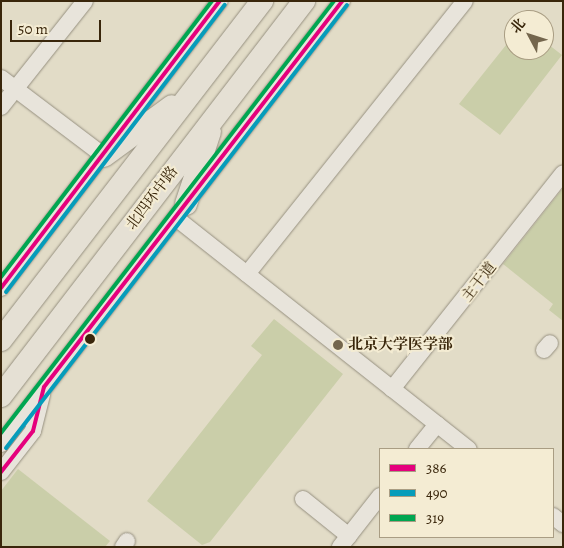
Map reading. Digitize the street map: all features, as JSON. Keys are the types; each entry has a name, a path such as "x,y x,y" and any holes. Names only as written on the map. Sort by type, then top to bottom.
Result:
{"highway":[{"path":"1,340 262,1"},
{"name":"北四环中路","path":"1,396 304,1"},
{"path":"104,156 191,92"},
{"path":"181,211 216,114"}],"street":[{"path":"1,107 85,1"},
{"path":"1,288 104,156 220,1"},
{"name":"北四环中路","path":"1,444 342,1"},
{"path":"247,274 465,1"},
{"path":"1,78 104,156"},
{"name":"主干道","path":"392,389 563,173"},
{"path":"181,211 247,274 467,448"},
{"path":"1,472 33,431 44,387"},
{"path":"418,448 436,424"},
{"path":"303,499 345,541 379,497"}],"green space":[{"path":"504,48 504,60 554,60 554,49 562,55 500,135 459,104"},
{"path":"563,188 563,321 549,310 553,304 503,264"},
{"path":"274,319 343,374 210,542 202,545 147,501 262,355 251,346"},
{"path":"18,469 110,541 105,547 1,547 1,491"}],"transit line":[{"name":"319","path":"1,277 212,1"},
{"name":"386","path":"1,288 220,1"},
{"name":"319","path":"1,433 334,1"},
{"name":"386","path":"1,472 33,431 44,387 342,1"},
{"name":"490","path":"6,292 225,5"},
{"name":"490","path":"6,448 347,5"}],"place":[{"name":"北京大学医学部","path":"338,345"}]}
